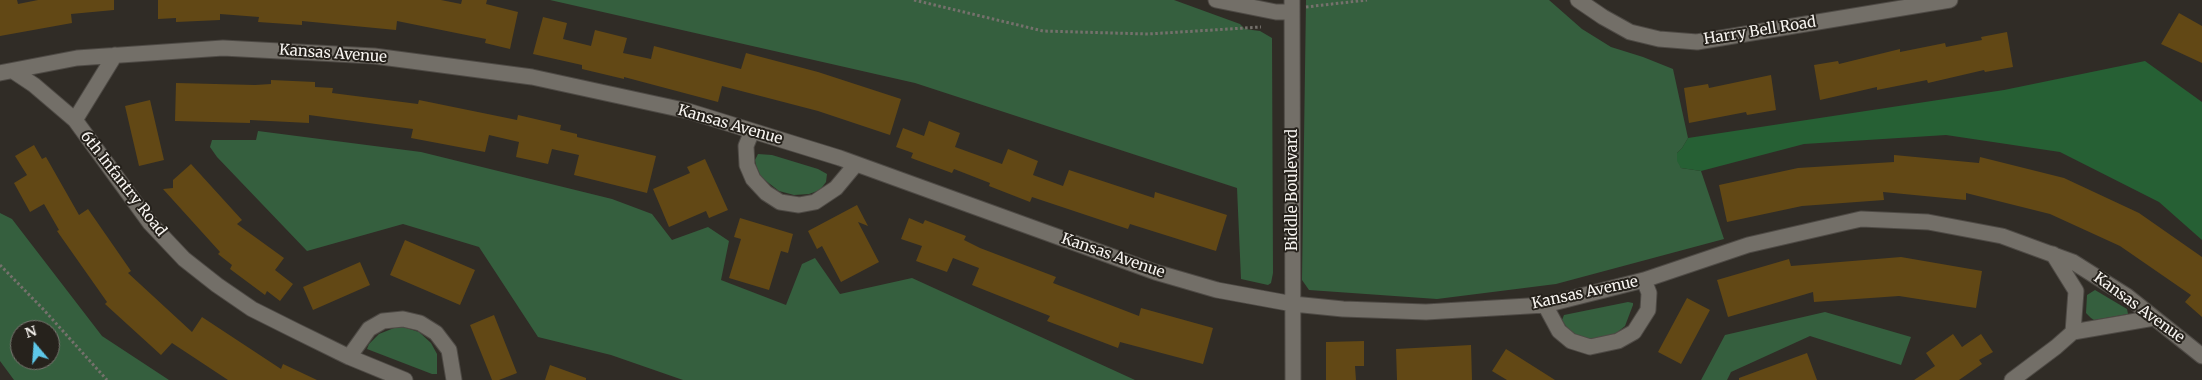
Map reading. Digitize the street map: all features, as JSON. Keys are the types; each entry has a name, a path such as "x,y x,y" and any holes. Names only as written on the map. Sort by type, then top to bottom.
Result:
{"street":[{"path":"1216,0 1276,12 1292,10"},
{"name":"Harry Bell Road","path":"1578,0 1630,32 1659,39 1697,42 1950,0"},
{"name":"Biddle Boulevard","path":"1292,10 1293,380"},
{"name":"Kansas Avenue","path":"7,72 77,58 222,48 374,56 532,78 688,111 856,164 1155,272 1217,290 1293,304 1343,309 1426,312 1546,305 1644,280 1748,245 1861,219 1928,222 2002,236 2072,262 2127,296 2202,356"},
{"name":"6th Infantry Road","path":"75,120 115,55"},
{"name":"6th Infantry Road","path":"7,72 34,85 75,120 150,223 184,258 217,285 252,309 349,357 405,380"},
{"path":"752,131 746,146 747,165 753,179 766,193 780,202 799,205 815,202 836,188 856,164"},
{"path":"2053,254 2076,291 2073,332"},
{"path":"1546,305 1559,332 1571,341 1590,346 1618,341 1634,332 1648,310 1649,293 1644,280"},
{"path":"2012,380 2073,332 2154,318"},
{"path":"349,357 369,329 383,321 403,319 420,323 436,333 449,350 454,380"}],"path":[{"path":"914,0 1044,31 1148,34 1266,26"},
{"path":"1292,10 1367,0"},
{"path":"0,265 44,310 107,380"}],"green space":[{"path":"550,0 1174,0 1240,24 1245,29 1260,31 1272,38 1273,273 1271,283 1268,285 1241,279 1237,188 915,83"},
{"path":"1306,0 1549,0 1582,29 1611,47 1673,69 1688,138 1677,153 1681,168 1701,171 1724,239 1556,284 1437,299 1309,290 1302,280"},
{"path":"2145,61 2202,102 2202,240 2159,202 2060,152 1946,135 1804,144 1701,171 1681,168 1677,161 1677,153 1688,138 2004,90"},
{"path":"258,131 421,152 612,199 652,214 672,240 708,227 729,241 721,280 786,305 802,264 815,258 840,294 912,278 1135,380 683,380 611,355 538,337 479,247 403,224 307,251 217,157 210,147 212,140 256,140"},
{"path":"758,154 772,155 818,169 827,174 826,182 820,190 809,194 794,195 779,191 761,177 755,160"},
{"path":"0,213 12,219 102,336 169,380 14,380 0,361"},
{"path":"2095,290 2127,309 2128,314 2094,320 2091,318 2086,313 2087,295"},
{"path":"1628,302 1633,303 1633,305 1625,326 1614,335 1597,340 1580,338 1569,331 1562,320 1564,315"},
{"path":"1825,312 1911,337 1901,365 1810,336 1731,372 1727,380 1701,380 1725,335"},
{"path":"403,327 419,332 431,343 437,354 437,374 432,374 367,349 369,344 379,334 394,328"}],"building":[{"path":"0,0 17,0 18,4 38,0 114,0 114,10 71,14 72,23 0,36"},
{"path":"158,0 441,0 461,4 462,0 487,0 486,4 518,12 510,49 485,43 486,39 397,21 396,30 302,21 302,25 258,22 259,17 220,14 220,20 176,22 176,18 158,19"},
{"path":"2179,13 2202,26 2202,63 2161,44"},
{"path":"543,17 567,23 563,39 591,46 595,30 627,38 623,53 651,59 654,46 741,69 746,53 818,72 901,99 890,135 818,111 722,86 718,102 624,77 624,79 582,69 582,65 533,54"},
{"path":"2007,32 2013,67 1985,72 1984,70 1928,83 1927,80 1877,90 1877,87 1820,100 1814,65 1838,61 1839,64 1900,49 1900,52 1945,43 1946,47 1982,40 1981,37"},
{"path":"1771,75 1776,110 1747,115 1746,112 1689,123 1684,88 1708,84 1709,88"},
{"path":"271,80 315,82 315,87 333,88 332,93 418,104 419,100 517,120 518,115 561,125 560,130 577,134 577,137 656,156 647,193 574,175 579,155 552,149 548,164 516,157 519,142 489,135 485,152 411,138 413,129 309,115 309,123 250,120 250,123 175,121 176,83 255,85 271,84"},
{"path":"150,100 164,160 139,166 125,106"},
{"path":"929,121 960,133 955,147 1002,164 1008,149 1038,161 1033,175 1063,186 1069,170 1154,198 1155,192 1227,215 1216,251 1130,224 1128,229 1032,197 1030,202 989,186 990,183 954,169 952,173 911,158 913,153 896,147 903,128 924,136"},
{"path":"34,145 42,159 46,157 79,215 88,209 131,271 128,273 192,332 202,317 281,369 283,364 317,380 228,380 172,343 161,355 105,304 107,302 57,231 59,230 44,204 30,212 14,183 27,175 15,156"},
{"path":"1894,155 1979,163 1980,157 2064,178 2139,213 2202,257 2202,317 2185,302 2191,295 2120,246 2050,214 1966,193 1966,200 1883,192 1884,200 1802,206 1727,222 1719,185 1798,168 1894,162"},
{"path":"705,159 728,210 709,218 706,211 669,227 653,189 690,173 687,167"},
{"path":"191,164 242,220 237,224 284,258 275,270 293,284 280,301 267,291 265,295 230,269 232,265 218,254 220,252 163,189 173,188 173,180"},
{"path":"857,205 868,226 858,222 879,262 841,282 822,246 817,249 808,231"},
{"path":"740,218 793,234 788,253 781,251 769,290 729,278 741,239 734,237"},
{"path":"909,218 923,224 925,220 966,236 964,240 980,248 1056,277 1053,283 1139,316 1141,308 1213,328 1203,364 1120,342 1118,348 1047,321 1050,316 972,285 979,268 953,258 947,272 916,261 922,246 901,239"},
{"path":"405,240 475,270 460,305 390,275"},
{"path":"1901,257 1982,271 1976,308 1899,296 1814,302 1813,292 1728,317 1717,280 1789,259 1791,266"},
{"path":"360,262 370,285 313,310 303,287"},
{"path":"1687,298 1710,310 1681,364 1658,352"},
{"path":"494,315 517,373 499,380 492,380 470,325"},
{"path":"1953,334 1962,347 1981,334 1993,352 1979,360 1982,364 1959,380 1914,380 1935,366 1926,353"},
{"path":"1364,341 1364,366 1355,366 1356,380 1326,380 1326,342"},
{"path":"1471,345 1472,380 1397,380 1396,349"},
{"path":"1506,349 1555,380 1507,380 1492,371"},
{"path":"1807,353 1817,380 1739,380 1739,378"},
{"path":"550,365 586,378 586,380 545,380"}]}
